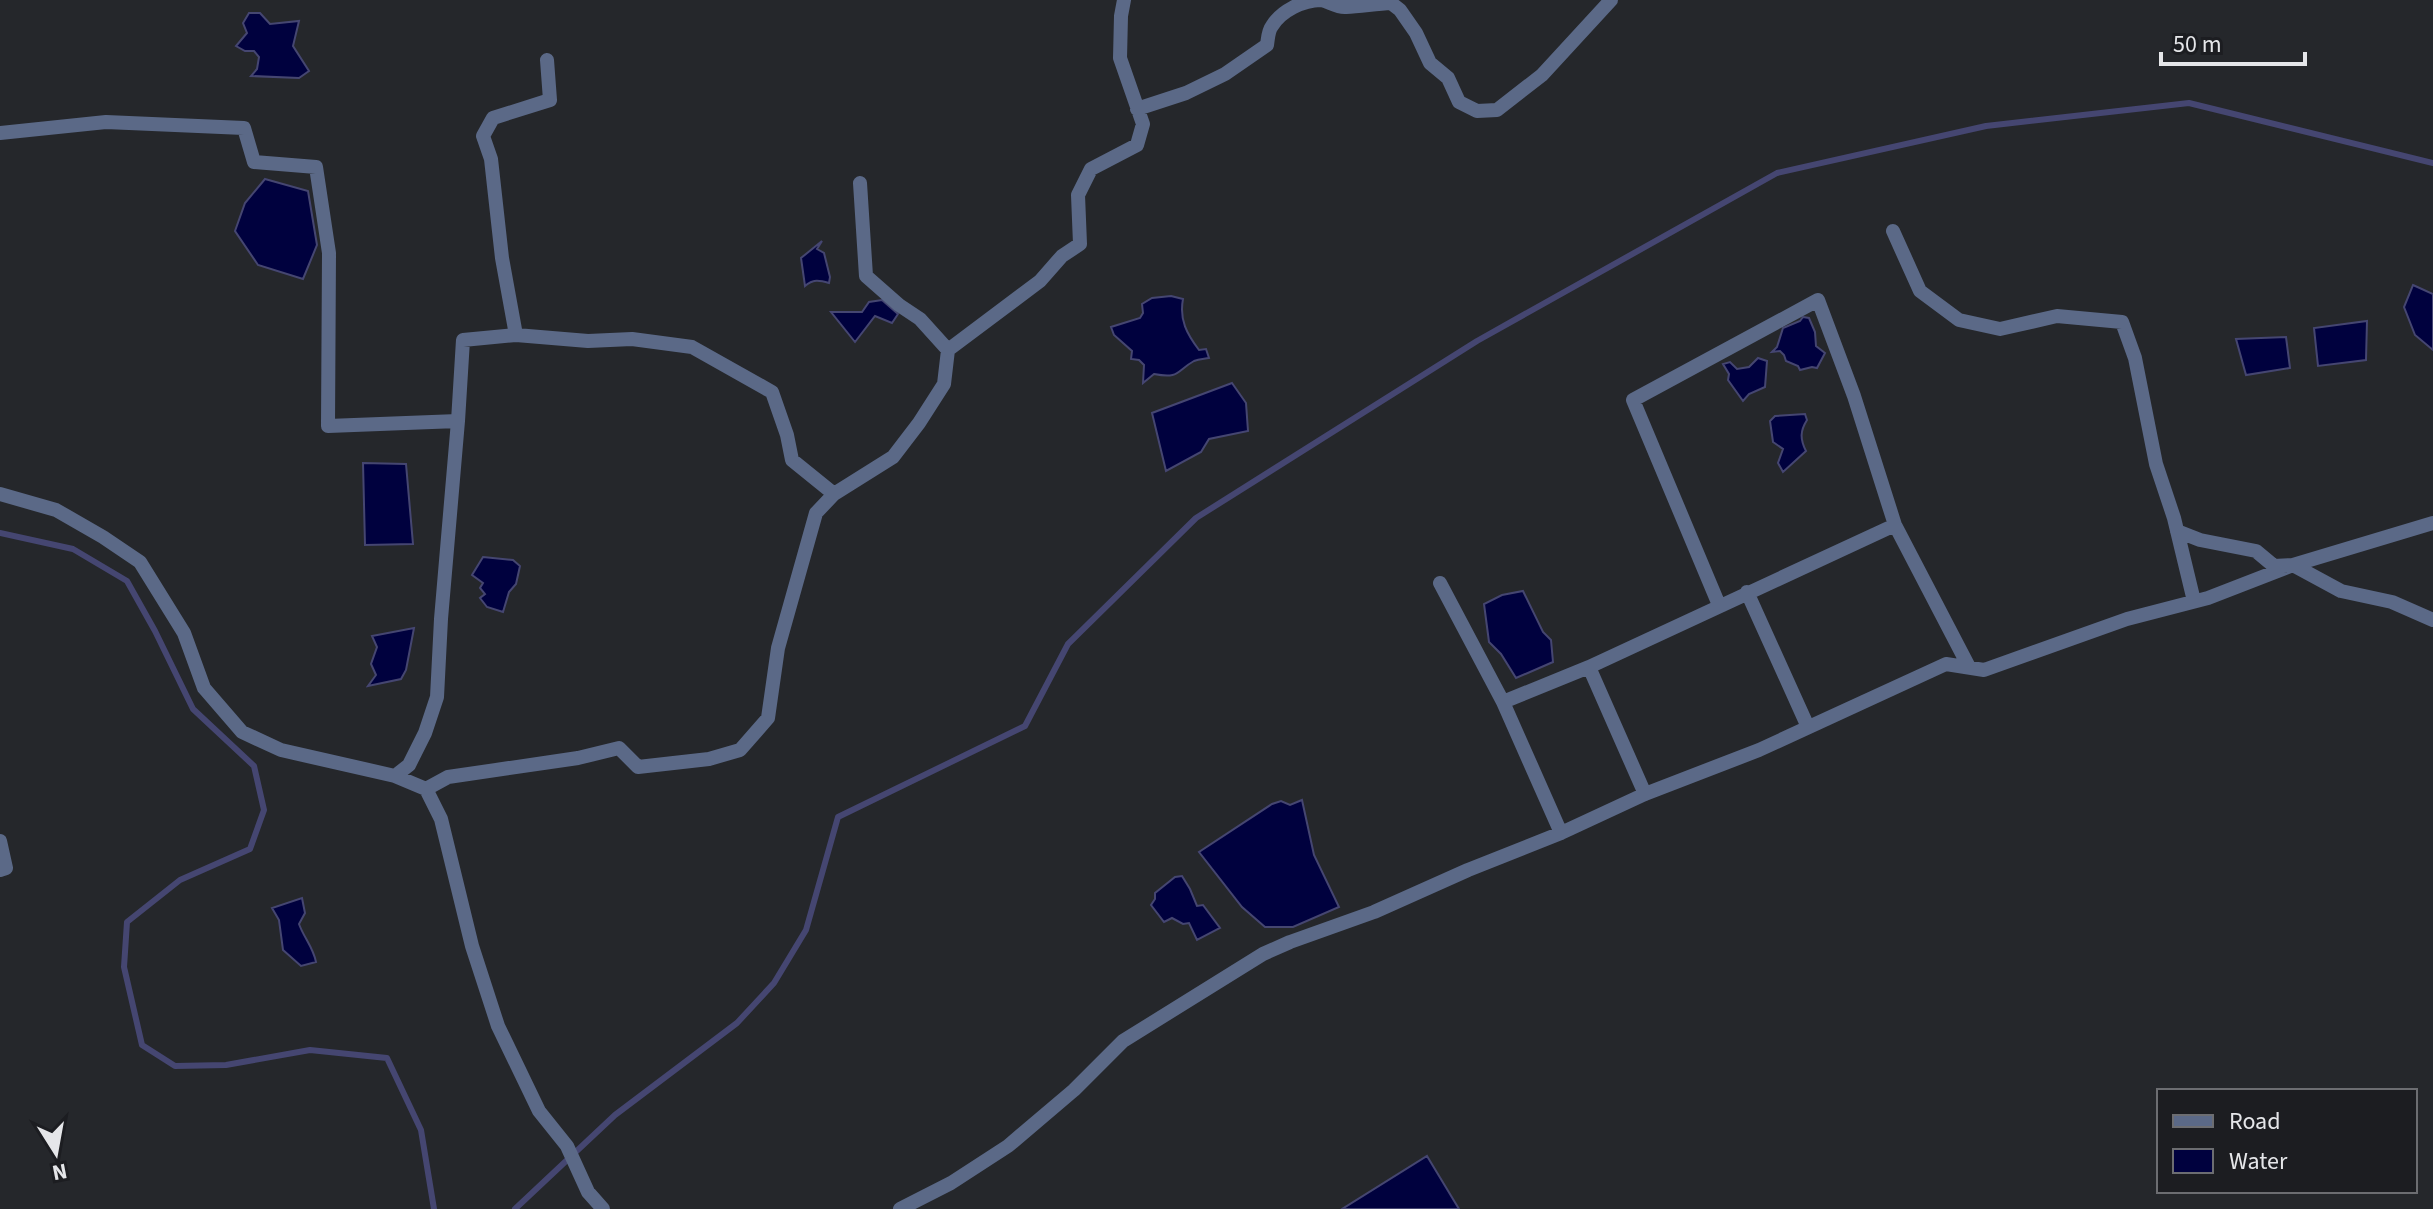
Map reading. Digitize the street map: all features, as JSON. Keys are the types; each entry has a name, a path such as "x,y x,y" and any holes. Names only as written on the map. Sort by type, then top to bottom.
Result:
{"street":[{"path":"426,789 448,777 578,758 619,748 638,767 709,759 740,750 768,718 778,648 816,513 834,494 893,457 944,384 948,350 1040,281 1062,256 1080,244 1078,195 1091,169 1137,145 1143,124 1120,58 1124,0"},
{"path":"1137,109 1186,93 1225,74 1267,45 1270,28 1281,15 1298,4 1321,0 1342,8 1391,3 1400,10 1416,33 1430,63 1448,78 1459,102 1477,111 1497,110 1542,75 1611,0"},
{"path":"516,335 502,258 491,159 483,136 493,118 550,100 547,60"},
{"path":"0,133 106,122 244,128 254,162 316,167 329,253 328,426 458,421"},
{"path":"860,183 866,276 920,319 948,350"},
{"path":"1893,231 1920,291 1959,320 2000,329 2057,316 2122,322 2135,358 2156,464 2194,601"},
{"path":"1719,605 1633,400 1818,300 1854,396 1895,525 1969,667"},
{"path":"395,776 409,765 425,733 437,697 463,340 516,335 588,341 632,339 692,347 772,392 792,460 834,494"},
{"path":"0,494 56,510 140,562 184,633 204,688 242,732 281,750 395,776 426,789 441,819 472,946 498,1026 539,1111 567,1146 596,1207"},
{"path":"900,1209 951,1183 1008,1146 1074,1090 1123,1041 1263,954 1374,912 1645,794 1759,750 1946,664 1984,670 2127,619 2194,601 2293,565 2433,523"},
{"path":"1503,702 1589,667 1895,525"},
{"path":"2177,531 2200,540 2256,551 2274,566 2293,565 2341,591 2392,602 2433,620"},
{"path":"1440,583 1503,702 1561,833"},
{"path":"1747,592 1808,727"},
{"path":"1589,667 1645,794"},
{"path":"0,841 6,868 0,870"}],"water":[{"path":"249,13 260,13 270,24 299,21 293,46 309,71 299,78 251,76 257,69 259,57 254,51 245,51 236,46 247,33 243,23"},
{"path":"265,179 308,191 317,245 303,279 258,265 235,231 245,203"},
{"path":"822,241 817,249 824,253 829,283 816,281 805,286 801,258"},
{"path":"2413,285 2433,294 2433,350 2415,335 2404,307"},
{"path":"1171,296 1183,299 1182,314 1188,332 1199,350 1206,349 1209,358 1194,361 1173,375 1154,374 1143,383 1144,365 1139,360 1131,359 1132,351 1114,335 1111,327 1140,318 1142,304 1152,298"},
{"path":"882,300 898,314 892,323 875,316 855,342 831,312 862,312 869,302"},
{"path":"1803,317 1809,318 1815,332 1816,346 1825,353 1817,368 1800,370 1786,361 1780,351 1772,352 1777,347 1783,328"},
{"path":"2367,321 2366,360 2318,366 2314,328"},
{"path":"2286,337 2290,368 2246,375 2236,339"},
{"path":"1758,358 1767,361 1765,387 1749,394 1743,401 1728,380 1729,374 1723,364 1730,362 1737,369 1749,367"},
{"path":"1232,383 1246,403 1248,431 1209,439 1201,452 1166,471 1152,413"},
{"path":"1805,414 1807,420 1802,435 1806,451 1783,472 1778,463 1783,449 1773,442 1770,421 1775,416"},
{"path":"363,463 406,464 413,544 365,545"},
{"path":"483,557 513,560 520,566 516,584 509,592 503,612 487,607 480,598 485,594 480,588 483,583 472,575"},
{"path":"1523,591 1543,632 1551,640 1553,662 1516,678 1501,654 1489,642 1484,604 1502,595"},
{"path":"414,628 406,670 401,679 368,686 376,675 371,664 377,647 372,636"},
{"path":"1302,800 1314,855 1339,907 1293,927 1265,927 1242,907 1199,852 1272,804 1281,801 1290,805"},
{"path":"1182,876 1197,906 1203,905 1220,928 1197,940 1189,923 1183,924 1172,918 1164,922 1151,905 1155,893 1175,877"},
{"path":"302,898 305,913 299,924 316,962 301,966 283,950 279,920 272,908"},
{"path":"1427,1156 1459,1209 1342,1209"}],"waterway":[{"path":"515,1209 615,1115 737,1023 774,983 806,930 838,817 1025,726 1068,644 1196,518 1477,341 1777,173 1986,126 2189,103 2433,163"},
{"path":"0,533 73,549 127,581 193,709 254,766 264,810 250,849 180,880 127,922 124,967 142,1045 175,1066 226,1065 310,1050 387,1058 421,1130 434,1209"}]}
